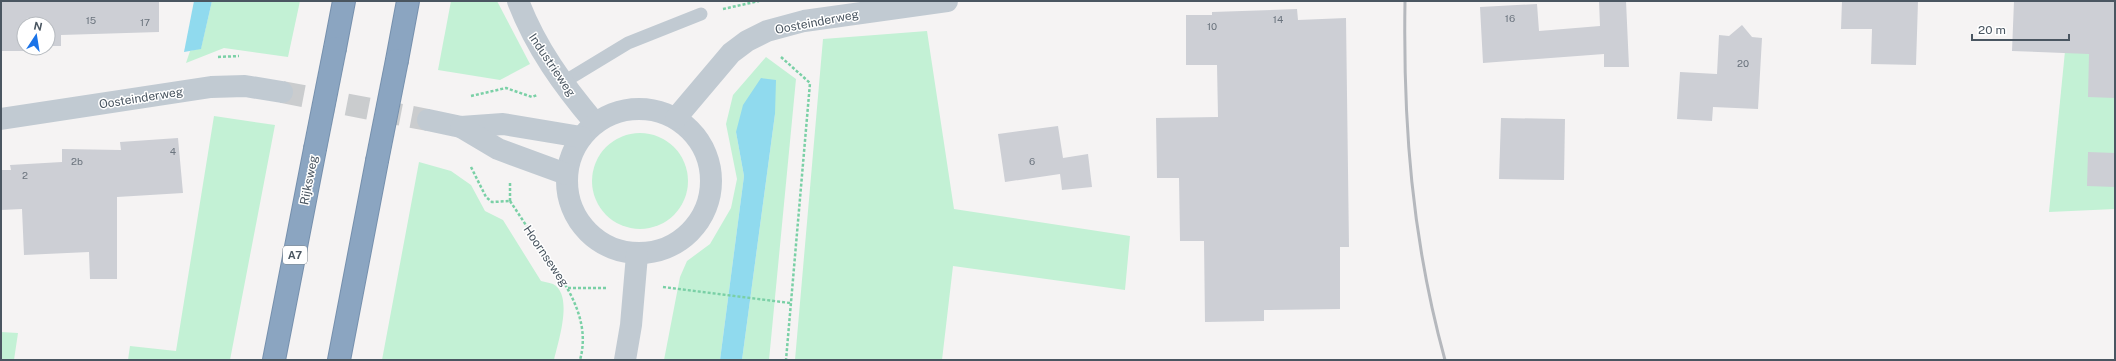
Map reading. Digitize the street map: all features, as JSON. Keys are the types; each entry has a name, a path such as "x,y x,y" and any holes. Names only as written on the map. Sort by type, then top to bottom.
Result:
{"highway":[{"name":"Rijksweg","path":"274,360 344,1"},
{"path":"339,360 408,1"}],"street":[{"name":"Industrieweg","path":"518,1 529,30 562,83 588,130"},
{"name":"Oosteinderweg","path":"676,118 731,53 747,41 767,31 804,21 947,1"},
{"name":"Oosteinderweg","path":"1,119 218,87 245,86 282,92"},
{"path":"637,109 660,112 676,118 693,132 704,147 710,164 712,182 708,201 702,218 690,232 675,243 659,250 637,254 606,246 592,235 580,221 573,207 567,190 566,174 569,159 588,130 619,112 637,109"},
{"path":"428,120 460,127 503,124 588,130"},
{"path":"460,127 498,149 566,174"},
{"path":"625,360 631,325 637,254"}],"lane":[{"path":"562,83 628,43 701,14"}],"path":[{"path":"701,14 759,1"},
{"path":"767,31 776,52 810,83 786,360"},
{"path":"465,97 506,88 532,97"},
{"name":"Hoornseweg","path":"475,173 486,197 492,202 510,200 568,288 580,320 583,337 580,360"},
{"path":"723,294 790,303"}],"green space":[{"path":"212,1 300,1 288,57 224,48 186,63 190,51 201,48"},
{"path":"451,1 497,1 530,64 500,80 438,70"},
{"path":"2070,1 2115,1 2115,209 2049,212"},
{"path":"927,31 954,209 1130,236 1125,290 953,266 942,360 795,360 823,39"},
{"path":"766,57 796,79 769,360 742,360 775,114 736,132 744,176 720,360 664,360 680,277 687,261 710,244 731,208 737,179 726,124 733,95"},
{"path":"214,116 275,125 230,360 128,360 130,346 176,351"},
{"path":"640,133 658,137 667,141 674,147 680,154 684,163 688,181 684,199 680,208 674,215 667,221 658,225 640,229 622,225 613,221 606,215 600,208 596,199 592,181 596,163 600,154 606,147 613,141 622,137"},
{"path":"419,162 451,171 471,185 485,211 503,220 541,281 553,284 559,290 563,298 564,308 561,331 554,360 382,360"},
{"path":"1,332 18,333 14,360 1,360"}],"water":[{"path":"194,1 212,1 201,49 184,52"},
{"path":"761,78 776,80 775,114 742,360 720,360 744,176 736,132 743,105"}],"building":[{"path":"159,1 159,32 61,35 61,46 56,46 56,16 16,16 16,51 1,51 1,2"},
{"path":"1599,1 1626,1 1629,67 1604,67 1604,54 1483,63 1480,7 1537,4 1539,31 1600,26"},
{"path":"1842,1 1918,1 1916,65 1871,64 1872,29 1841,29"},
{"path":"2014,1 2115,1 2115,98 2088,97 2089,54 2012,51"},
{"path":"1297,9 1298,20 1346,18 1349,247 1340,247 1340,309 1264,310 1264,321 1205,322 1204,241 1180,241 1179,178 1157,178 1156,118 1218,117 1217,65 1186,65 1186,15 1212,15 1212,12"},
{"path":"1742,25 1752,37 1762,38 1758,109 1713,107 1712,121 1677,119 1680,72 1717,74 1719,35 1729,36"},
{"path":"1501,118 1565,119 1564,180 1499,179"},
{"path":"1058,126 1063,158 1088,154 1092,187 1062,190 1060,174 1005,182 998,134"},
{"path":"178,138 183,193 117,197 117,279 90,279 89,252 24,255 22,209 1,210 1,170 11,170 10,165 62,162 62,149 121,150 120,142"},
{"path":"2088,152 2115,153 2115,187 2087,186"}],"tunnel":[{"path":"282,92 428,120"}],"railway":[{"path":"1405,1 1406,93 1412,182 1417,226 1425,271 1445,360"}]}
